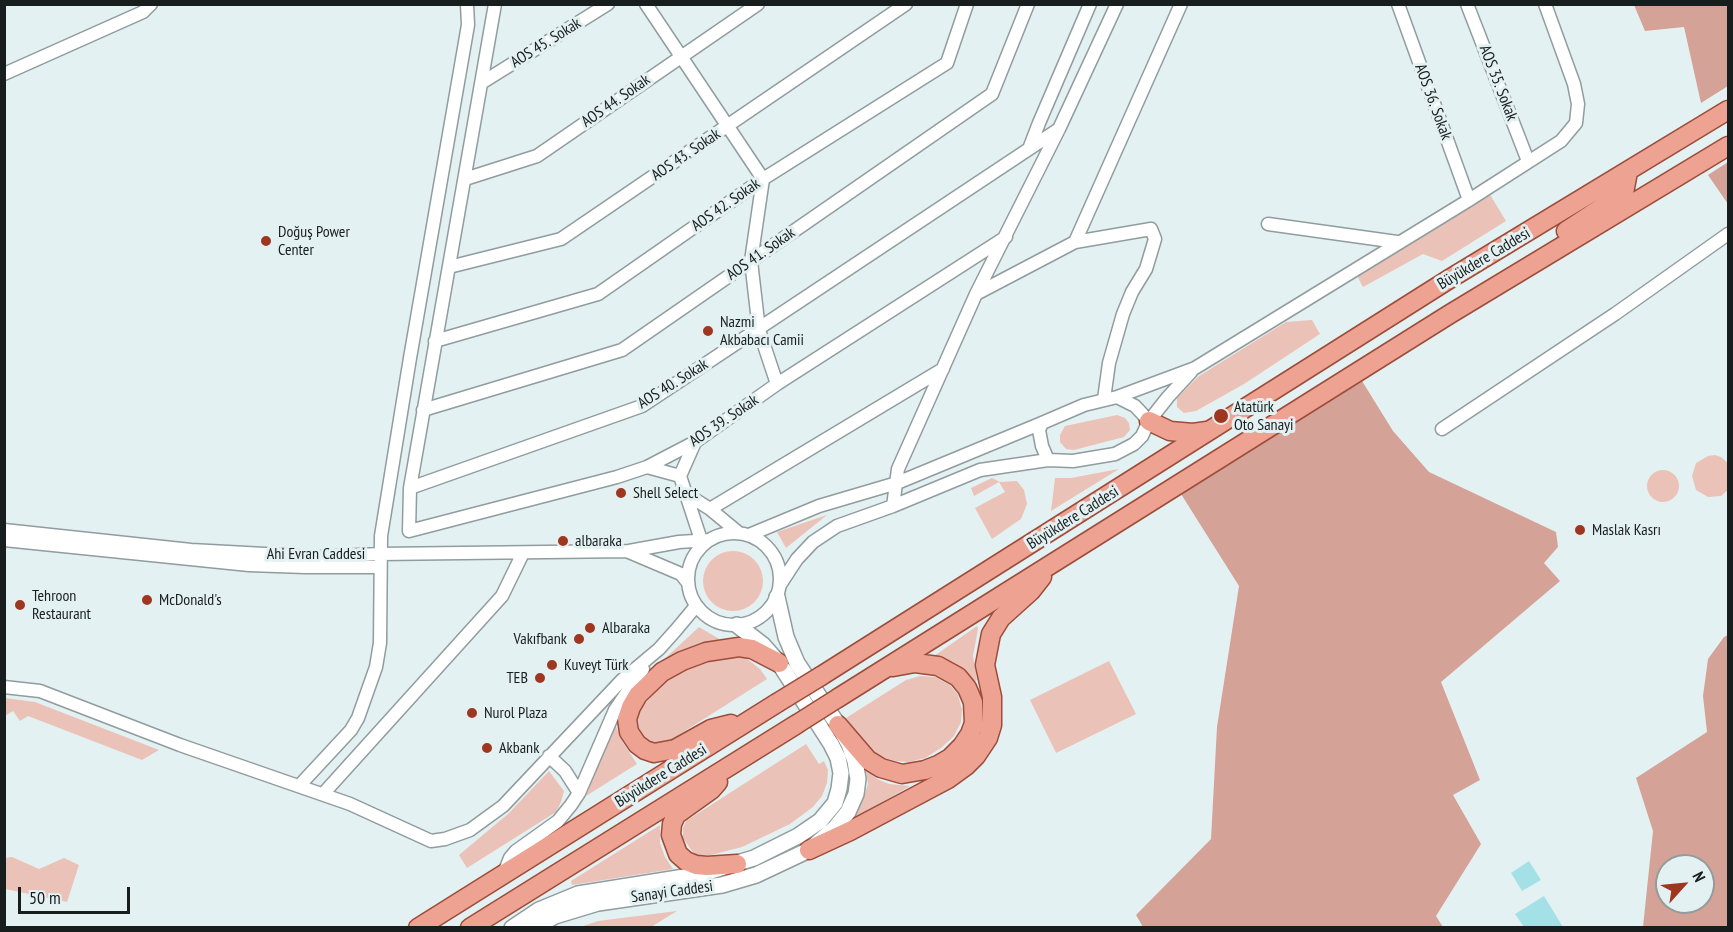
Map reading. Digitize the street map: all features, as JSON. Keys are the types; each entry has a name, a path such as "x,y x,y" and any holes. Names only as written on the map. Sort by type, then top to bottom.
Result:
{"main road":[{"name":"Büyükdere Caddesi","path":"418,927 821,676 1451,278 1728,110"},
{"name":"Büyükdere Caddesi","path":"470,927 1535,262 1728,146"},
{"path":"1535,262 1568,230 1624,193 1628,172"},
{"path":"1149,421 1170,431 1193,433 1209,431"},
{"path":"809,850 850,831 948,778 976,756 988,738 992,725 992,697 985,665 992,634 1001,618 1031,591 1051,566"},
{"path":"745,723 727,724 711,729 675,750 654,753 637,744 629,732 627,718 638,696 662,672 698,655 739,647 763,653 778,663"},
{"path":"838,725 868,760 881,768 902,774 925,770 950,758 970,734 974,723 973,702 967,688 958,677 938,666 915,663 895,666 872,676"},
{"path":"731,764 711,790 676,816 672,824 671,835 678,854 686,861 707,866 737,864"}],"street":[{"path":"4,74 142,12 151,4"},
{"path":"299,786 342,741 358,718 376,667 380,643 380,554 410,358 468,25 467,4"},
{"path":"410,488 495,4"},
{"name":"AOS 45. Sokak","path":"483,82 608,4"},
{"path":"646,4 763,179 750,261 759,330 777,384"},
{"name":"AOS 44. Sokak","path":"465,179 537,156 758,4"},
{"name":"AOS 43. Sokak","path":"448,267 561,239 906,4"},
{"name":"AOS 42. Sokak","path":"435,341 598,294 763,179 947,63 968,4"},
{"name":"AOS 41. Sokak","path":"423,410 622,350 992,94 1028,4"},
{"path":"1029,149 1090,4"},
{"path":"893,506 898,469 976,294 1059,129 1117,4"},
{"path":"1074,242 1181,4"},
{"name":"AOS 36. Sokak","path":"1398,4 1469,200"},
{"name":"AOS 35. Sokak","path":"1467,4 1528,161"},
{"path":"1195,368 1149,421 1142,436 1134,444 1115,454 1073,461 1048,460 980,470 837,526 813,542 797,559 770,608 761,617 750,622 737,625 714,621 696,606 688,583 688,570 692,558 705,540 723,534 744,534 819,506 897,483 1084,405 1117,398 1195,368 1561,141 1576,123 1578,104 1574,84 1545,4"},
{"name":"AOS 40. Sokak","path":"410,488 642,406 1059,129"},
{"path":"1268,224 1397,242"},
{"path":"976,294 1074,242 1151,229 1155,239 1146,269 1132,292 1123,314 1109,363 1104,399"},
{"path":"1442,429 1615,314 1728,234"},
{"name":"AOS 39. Sokak","path":"410,488 409,531 617,477 646,467 695,442 777,384 1006,237"},
{"path":"710,509 943,369"},
{"path":"1117,398 1135,405 1149,421"},
{"path":"1042,423 1039,430 1048,460"},
{"path":"695,442 680,476 705,540"},
{"path":"646,467 680,476"},
{"path":"688,495 770,549 780,572 778,591"},
{"name":"Ahi Evran Caddesi","path":"4,530 191,550 320,557 380,554 629,552 705,540"},
{"name":"Ahi Evran Caddesi","path":"4,540 249,565 380,567"},
{"name":"Ahi Evran Caddesi","path":"629,552 681,574 688,583"},
{"path":"323,794 502,596 523,553"},
{"name":"Sanayi Caddesi","path":"534,927 555,916 598,903 722,885 747,878 809,850 835,828 848,812 856,794 858,779 855,761 849,744 838,725 797,663 786,637 778,591"},
{"path":"504,873 510,858 516,851 558,821 579,793 615,710 659,649 696,606"},
{"name":"Sanayi Caddesi","path":"512,927 539,910 578,894 697,875 737,864 777,848 805,831 820,821 835,803 841,773 838,758 831,744 778,663 763,645 737,625"},
{"path":"4,687 40,692 180,745 323,794 431,841 445,839 470,830 503,806 622,680 659,649"},
{"path":"549,756 565,771 579,793"}],"shaded area":[{"path":"1634,5 1728,5 1728,86 1701,103 1684,27 1645,31"},
{"path":"1728,162 1728,204 1708,175"},
{"path":"1489,193 1506,221 1442,261 1423,254 1363,287 1355,272"},
{"path":"1312,320 1320,334 1244,384 1196,411 1184,413 1177,407 1177,398 1199,376 1286,322"},
{"path":"1362,381 1393,431 1429,472 1556,532 1558,547 1544,563 1560,581 1441,682 1480,780 1453,795 1481,844 1436,916 1443,927 1143,927 1136,915 1211,839 1217,727 1239,586 1181,494"},
{"path":"1117,415 1125,418 1129,423 1130,430 1124,437 1074,450 1066,449 1060,442 1060,435 1065,426"},
{"path":"1715,455 1728,463 1728,490 1721,496 1708,497 1696,490 1692,476 1696,463"},
{"path":"1119,469 1051,511 1055,478 1071,478"},
{"path":"1663,470 1674,475 1679,486 1674,497 1663,502 1652,497 1647,486 1652,475"},
{"path":"992,478 1000,482 1017,481 1024,490 1027,504 1021,519 992,539 975,508 1005,492 999,482 974,496 971,488"},
{"path":"827,515 786,548 777,532"},
{"path":"733,551 750,556 758,564 763,581 758,598 750,606 733,611 716,606 708,598 703,581 708,564 716,556"},
{"path":"977,626 973,656 977,680 973,682 956,664 934,656"},
{"path":"699,627 721,640 683,652 659,664"},
{"path":"1728,635 1728,927 1643,927 1653,831 1636,778 1707,732 1703,696 1708,659"},
{"path":"742,655 760,669 767,679 669,741 661,744 652,742 643,736 639,730 638,717 643,706 665,682 703,660"},
{"path":"1109,661 1136,714 1056,753 1030,700"},
{"path":"920,676 935,677 950,685 958,695 962,710 961,722 954,736 925,758 909,762 883,758 870,750 846,718 906,680"},
{"path":"5,698 35,702 159,750 142,760 28,716 20,721 13,711 5,716"},
{"path":"615,724 622,741 637,764 586,796"},
{"path":"806,744 819,764 824,761 828,770 827,783 822,796 813,807 790,824 742,847 711,855 698,856 692,851 683,838 686,821"},
{"path":"866,770 877,779 889,784 910,786 853,819 868,784"},
{"path":"549,771 564,791 556,812 467,868 459,855 508,814"},
{"path":"660,825 660,843 673,869 572,885 571,881"},
{"path":"12,857 39,869 64,858 79,865 67,902 5,889 5,858"},
{"path":"677,911 651,927 580,927 598,921"}],"water":[{"path":"1529,861 1541,880 1522,891 1511,873"},
{"path":"1544,896 1563,927 1524,927 1515,914"}],"place":[{"name":"Doğuş Power Center","path":"266,241"},
{"name":"Nazmi Akbabacı Camii","path":"708,331"},
{"name":"Atatürk Oto Sanayi","path":"1221,416"},
{"name":"Shell Select","path":"621,493"},
{"name":"Maslak Kasrı","path":"1580,530"},
{"name":"albaraka","path":"563,541"},
{"name":"McDonald's","path":"147,600"},
{"name":"Tehroon Restaurant","path":"20,605"},
{"name":"Albaraka","path":"590,628"},
{"name":"Vakıfbank","path":"579,639"},
{"name":"Kuveyt Türk","path":"552,665"},
{"name":"TEB","path":"540,678"},
{"name":"Nurol Plaza","path":"472,713"},
{"name":"Akbank","path":"487,748"}]}
